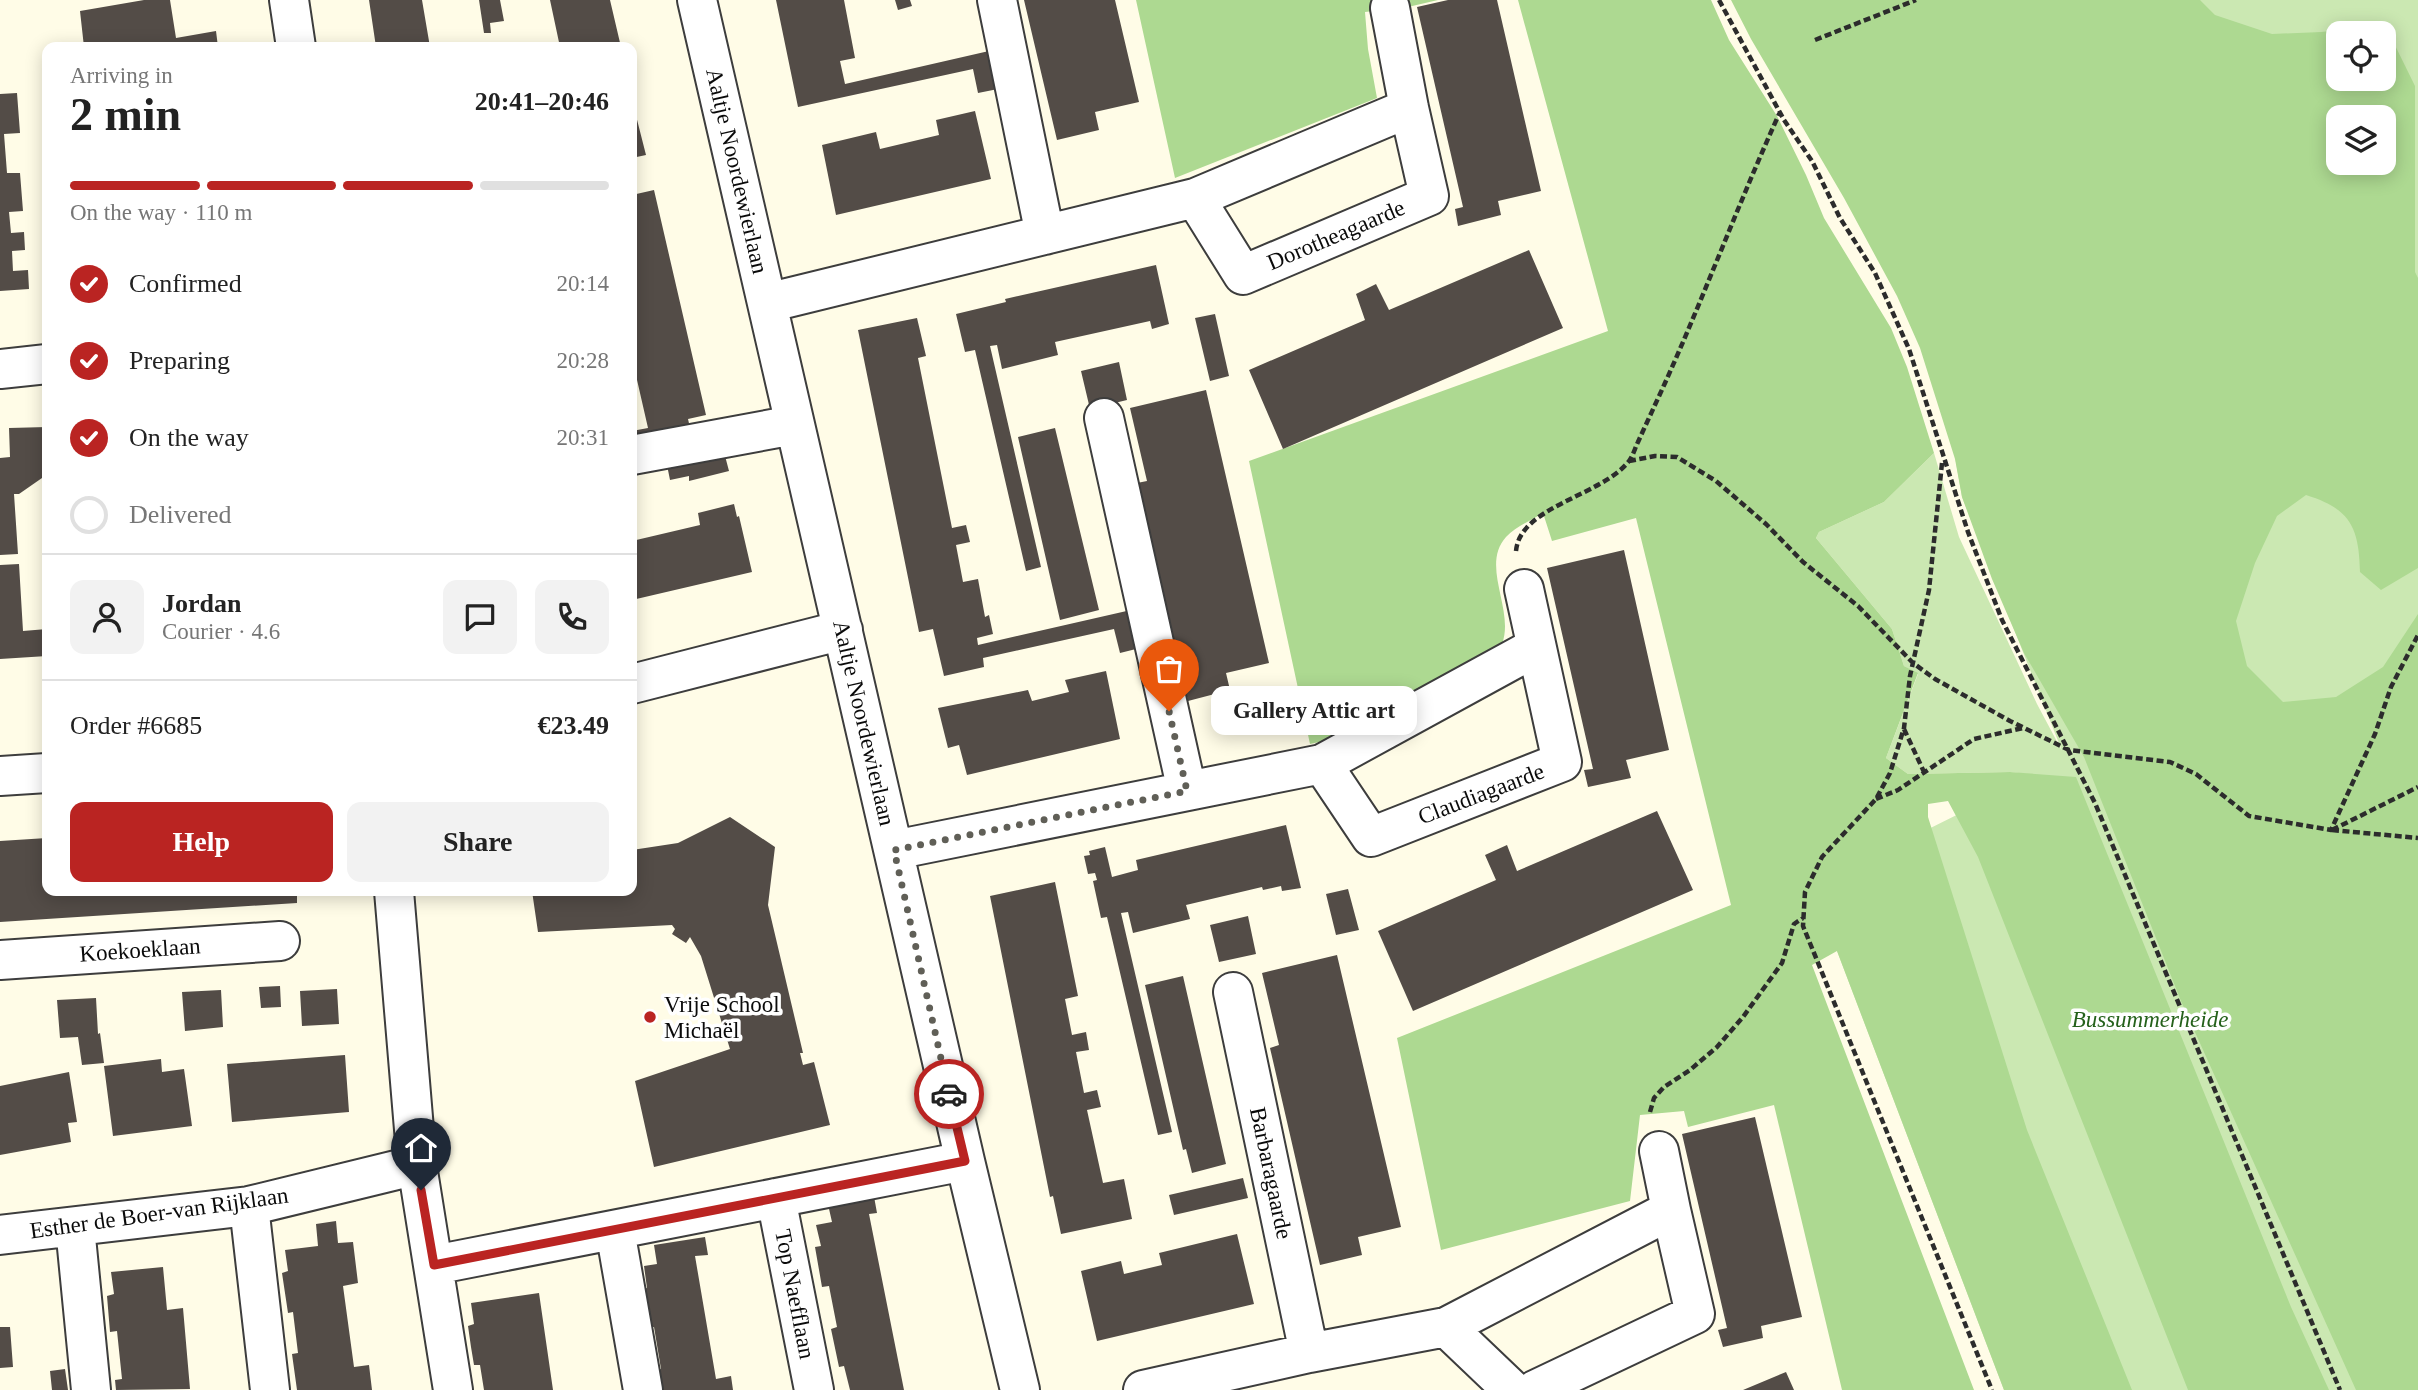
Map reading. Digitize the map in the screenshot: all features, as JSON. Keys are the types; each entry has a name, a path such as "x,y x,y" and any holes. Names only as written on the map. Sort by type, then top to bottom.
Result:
{"street":[{"path":"289,0 295,42"},
{"name":"Aaltje Noordewierlaan","path":"697,0 1020,1390"},
{"path":"997,0 1045,235"},
{"name":"Dorotheagaarde","path":"1195,198 1243,275 1429,196 1390,8"},
{"path":"767,303 1195,198 1409,108"},
{"path":"0,369 42,365"},
{"path":"1104,418 1187,791"},
{"path":"637,454 794,425"},
{"name":"Claudiagaarde","path":"1322,764 1371,837 1563,762 1524,590"},
{"path":"637,683 843,630"},
{"path":"894,850 1322,764 1536,647"},
{"path":"0,776 42,773"},
{"path":"394,896 417,1165 453,1390"},
{"name":"Koekoeklaan","path":"0,960 280,941"},
{"name":"Barbaragaarde","path":"1233,992 1310,1353"},
{"path":"1535,1390 1695,1314 1659,1151"},
{"path":"434,1265 965,1161"},
{"name":"Esther de Boer-van Rijklaan","path":"0,1235 248,1206 417,1165"},
{"name":"Top Naefflaan","path":"776,1198 814,1390"},
{"path":"248,1206 270,1390"},
{"path":"1143,1390 1310,1353 1446,1327 1671,1210"},
{"path":"75,1227 91,1390"},
{"path":"615,1230 643,1390"},
{"path":"1446,1327 1512,1390"}],"path":[{"path":"1718,0 1780,112 1812,161 1840,218 1875,273 1909,349 1968,532 2002,620 2101,816 2340,1390"},
{"path":"1815,40 1916,0"},
{"path":"1524,590 1515,556 1522,532 1553,508 1598,486 1629,461 1700,306 1755,167 1780,112"},
{"path":"1629,461 1655,456 1678,457 1716,481 1766,524 1803,562 1858,606 1913,663 1935,679 2069,750 2170,762 2196,774 2249,816 2331,830 2418,838"},
{"path":"1943,459 1929,590 1913,663 1904,728 1890,773 1876,799 1822,858 1805,892 1803,926 1992,1390"},
{"path":"2331,830 2375,734 2391,687 2418,635"},
{"path":"1904,728 1924,772"},
{"path":"1876,799 1898,790 1974,738 2024,728"},
{"path":"2331,830 2418,787"},
{"path":"1659,1151 1646,1140 1654,1098 1664,1087 1717,1047 1743,1017 1782,963 1794,925 1804,918"}],"green space":[{"path":"1136,0 1438,0 1365,12 1368,49 1377,98 1175,178"},
{"path":"1518,0 1711,0 1729,40 1777,116 1824,218 1891,328 1907,367 1934,453 1884,502 1819,532 1816,538 1892,629 1904,666 1918,673 1886,758 1908,774 2010,772 2076,777 2291,1307 2329,1390 2188,1390 1978,857 1948,801 1928,804 1928,817 2027,1130 2132,1390 2004,1390 1837,951 1812,965 1974,1390 1842,1390 1774,1105 1688,1127 1684,1111 1640,1115 1630,1201 1441,1250 1397,1038 1731,905 1636,518 1552,541 1543,513 1514,530 1499,549 1496,561 1504,617 1502,644 1337,738 1310,744 1249,461 1608,331"},
{"name":"Bussummerheide","path":"1731,0 2200,0 2215,15 2272,34 2326,31 2326,91 2396,91 2396,47 2415,86 2418,568 2381,590 2360,572 2357,543 2350,522 2333,507 2306,495 2277,516 2255,563 2236,621 2247,666 2283,702 2336,697 2383,667 2418,614 2418,1390 2356,1390 2181,1001 2084,757 2024,653 1992,579 1962,497 1955,459 1920,348 1897,296"},
{"name":"Bussummerheide","path":"1783,0 2418,0 2418,1390 2004,1390 1837,951 1820,883 2037,775 2010,772 1908,774 1886,758 1918,674 1904,666 1892,629 1816,538 1819,532 1884,502 1934,453 1959,537 2037,704 2062,751 1962,497 1935,341"}],"building":[{"path":"144,0 170,0 176,38 216,31 217,42 83,42 80,11"},
{"path":"369,0 422,0 429,42 375,42"},
{"path":"479,0 500,0 504,21 490,23 491,33 484,33"},
{"path":"550,0 610,0 620,42 559,42"},
{"path":"776,0 844,0 855,58 840,61 845,84 989,51 998,89 978,93 973,69 798,107"},
{"path":"895,0 910,0 912,6 898,10"},
{"path":"1024,0 1115,0 1139,102 1095,112 1099,130 1057,140"},
{"path":"1448,0 1497,0 1541,191 1498,201 1501,215 1458,226 1455,209 1463,207 1417,7"},
{"path":"17,93 20,133 4,134 7,173 20,173 23,211 9,212 11,233 24,232 25,250 12,251 13,271 28,270 29,289 0,291 0,94"},
{"path":"975,111 991,179 836,215 822,145 876,132 880,149 939,135 936,120"},
{"path":"637,120 646,155 637,157"},
{"path":"654,190 706,415 688,419 692,436 637,449 637,430 648,428 637,380 637,194"},
{"path":"1529,250 1563,328 1283,449 1249,370 1365,320 1356,294 1376,284 1389,310"},
{"path":"1156,265 1169,324 1152,329 1150,321 1055,342 1058,355 1002,369 997,345 990,346 1041,567 1026,571 975,350 965,352 956,314 1006,302 1005,299"},
{"path":"1215,314 1229,376 1210,381 1195,318"},
{"path":"917,318 926,356 918,358 952,528 966,525 970,542 956,545 963,582 978,579 985,617 989,615 993,634 977,638 978,645 1131,610 1140,648 1120,653 1114,629 983,658 984,667 944,676 933,629 919,632 858,330"},
{"path":"1119,362 1127,400 1090,409 1081,371"},
{"path":"1206,390 1269,663 1226,673 1230,690 1188,701 1137,483 1147,481 1130,408"},
{"path":"42,427 42,478 19,494 14,494 18,554 0,555 0,458 10,457 9,428"},
{"path":"1055,428 1099,610 1060,620 1018,437"},
{"path":"724,452 729,471 689,481 689,476 670,480 667,465"},
{"path":"734,504 752,572 637,599 637,540 700,525 698,513"},
{"path":"1624,550 1669,750 1626,760 1631,778 1588,787 1584,770 1593,769 1547,568"},
{"path":"19,564 23,631 42,629 42,656 0,659 0,565"},
{"path":"1106,671 1120,739 967,775 959,745 948,748 938,708 1028,690 1032,701 1069,692 1065,680"},
{"path":"1657,811 1693,890 1413,1011 1378,931 1496,880 1485,855 1507,845 1517,871"},
{"path":"730,817 775,847 768,905 803,1053 800,1053 803,1065 814,1062 830,1125 654,1167 635,1081 730,1049 701,956 690,937 686,943 672,934 675,929 672,925 538,932 533,896 637,896 637,849 678,843"},
{"path":"1286,825 1301,888 1282,891 1281,886 1263,890 1262,887 1186,905 1190,919 1133,933 1128,912 1121,913 1172,1132 1158,1135 1107,917 1101,918 1093,881 1097,880 1095,873 1088,874 1084,856 1090,855 1089,851 1105,847 1112,877 1138,870 1136,860"},
{"path":"42,838 42,896 297,896 297,903 0,922 0,841"},
{"path":"1055,882 1078,996 1065,999 1072,1035 1086,1032 1089,1050 1076,1052 1084,1093 1097,1090 1101,1107 1087,1110 1103,1183 1124,1179 1132,1219 1061,1234 1053,1196 1050,1197 990,896"},
{"path":"1348,889 1359,930 1336,935 1326,894"},
{"path":"1248,916 1256,954 1219,962 1210,925"},
{"path":"1337,955 1401,1227 1358,1237 1362,1255 1320,1265 1270,1048 1279,1045 1262,973"},
{"path":"1183,976 1226,1164 1192,1173 1186,1149 1183,1150 1145,985"},
{"path":"280,986 281,1007 261,1008 259,987"},
{"path":"337,989 339,1024 302,1026 300,991"},
{"path":"221,990 223,1027 185,1031 182,992"},
{"path":"96,998 98,1034 100,1033 104,1063 82,1065 78,1037 60,1038 57,1000"},
{"path":"345,1055 349,1112 232,1122 227,1064"},
{"path":"161,1059 162,1072 184,1069 192,1126 113,1136 104,1066"},
{"path":"69,1072 77,1122 68,1123 71,1142 0,1155 0,1086"},
{"path":"1755,1117 1802,1317 1761,1326 1763,1338 1723,1347 1718,1330 1727,1328 1682,1134"},
{"path":"1243,1178 1248,1198 1174,1215 1169,1195"},
{"path":"873,1191 877,1213 869,1214 904,1390 850,1390 844,1366 839,1367 831,1329 837,1327 829,1286 822,1287 815,1247 821,1246 816,1225 832,1222 827,1200"},
{"path":"336,1221 338,1243 353,1242 358,1283 343,1286 354,1367 369,1365 372,1390 297,1390 292,1354 298,1353 293,1312 288,1313 282,1273 288,1271 285,1250 318,1246 316,1224"},
{"path":"1237,1234 1254,1304 1097,1341 1081,1271 1121,1261 1124,1274 1162,1265 1159,1253"},
{"path":"705,1237 708,1255 695,1256 716,1379 731,1376 733,1390 658,1390 654,1371 661,1369 654,1327 647,1328 641,1290 647,1288 644,1266 657,1264 654,1245"},
{"path":"163,1267 167,1310 183,1308 190,1389 116,1390 115,1380 122,1379 117,1331 110,1332 107,1296 114,1294 111,1272"},
{"path":"539,1293 553,1390 484,1390 480,1365 474,1365 471,1347 468,1326 474,1324 471,1303"},
{"path":"0,1327 10,1327 13,1367 0,1368"},
{"path":"65,1369 68,1390 52,1390 50,1371"},
{"path":"1786,1372 1794,1390 1743,1390"}],"way so far":[{"path":"949,1094 894,850 1187,791 1169,711"}],"place":[{"name":"Gallery Attic art","path":"1169,711"},
{"name":"Vrije School Michaël","path":"650,1017"}],"route":[{"path":"421,1190 434,1265 965,1161 949,1094"}]}
